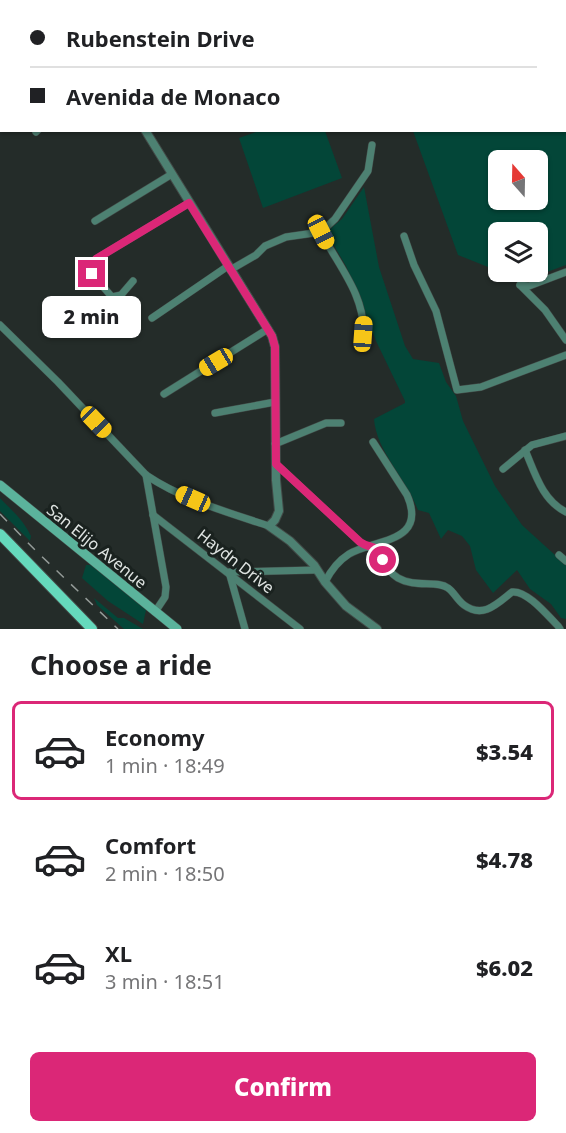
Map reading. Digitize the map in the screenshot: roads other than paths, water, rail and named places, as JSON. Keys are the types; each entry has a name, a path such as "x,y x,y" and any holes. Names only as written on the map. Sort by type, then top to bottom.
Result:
{"main road":[{"name":"San Elijo Avenue","path":"0,485 177,629"},
{"path":"0,534 92,629"}],"street":[{"path":"146,132 268,330 275,347 275,444 279,511 270,526"},
{"path":"152,318 229,268 256,255 266,246 286,237 321,232 335,219 368,171 372,145"},
{"path":"95,220 172,174"},
{"path":"134,281 121,296 112,297 92,274 91,265 96,259 189,203"},
{"path":"321,232 347,275 364,319 363,334"},
{"path":"404,236 414,265 436,311 457,390 481,387 566,355"},
{"path":"566,272 529,286 520,285 545,310 566,340"},
{"path":"0,325 58,382 146,475 209,507 270,526 290,541 314,565 346,606 377,629"},
{"path":"164,394 268,330"},
{"path":"214,413 275,402"},
{"path":"275,444 326,423 341,423"},
{"path":"503,469 525,450 540,442 566,436"},
{"path":"325,582 338,563 350,554 400,534 410,523 412,505 408,495 373,442"},
{"path":"525,450 544,494 558,508 566,512"},
{"path":"276,464 368,547 380,550 390,571 398,578 416,585 438,584 448,588 464,605 480,612 491,609 515,591 524,593 560,629"},
{"path":"146,475 166,587 165,597 155,612"},
{"name":"Haydn Drive","path":"153,515 300,629"},
{"path":"559,555 566,561"},
{"path":"245,629 229,572 316,570"}],"railway":[{"path":"0,514 118,629"}]}
